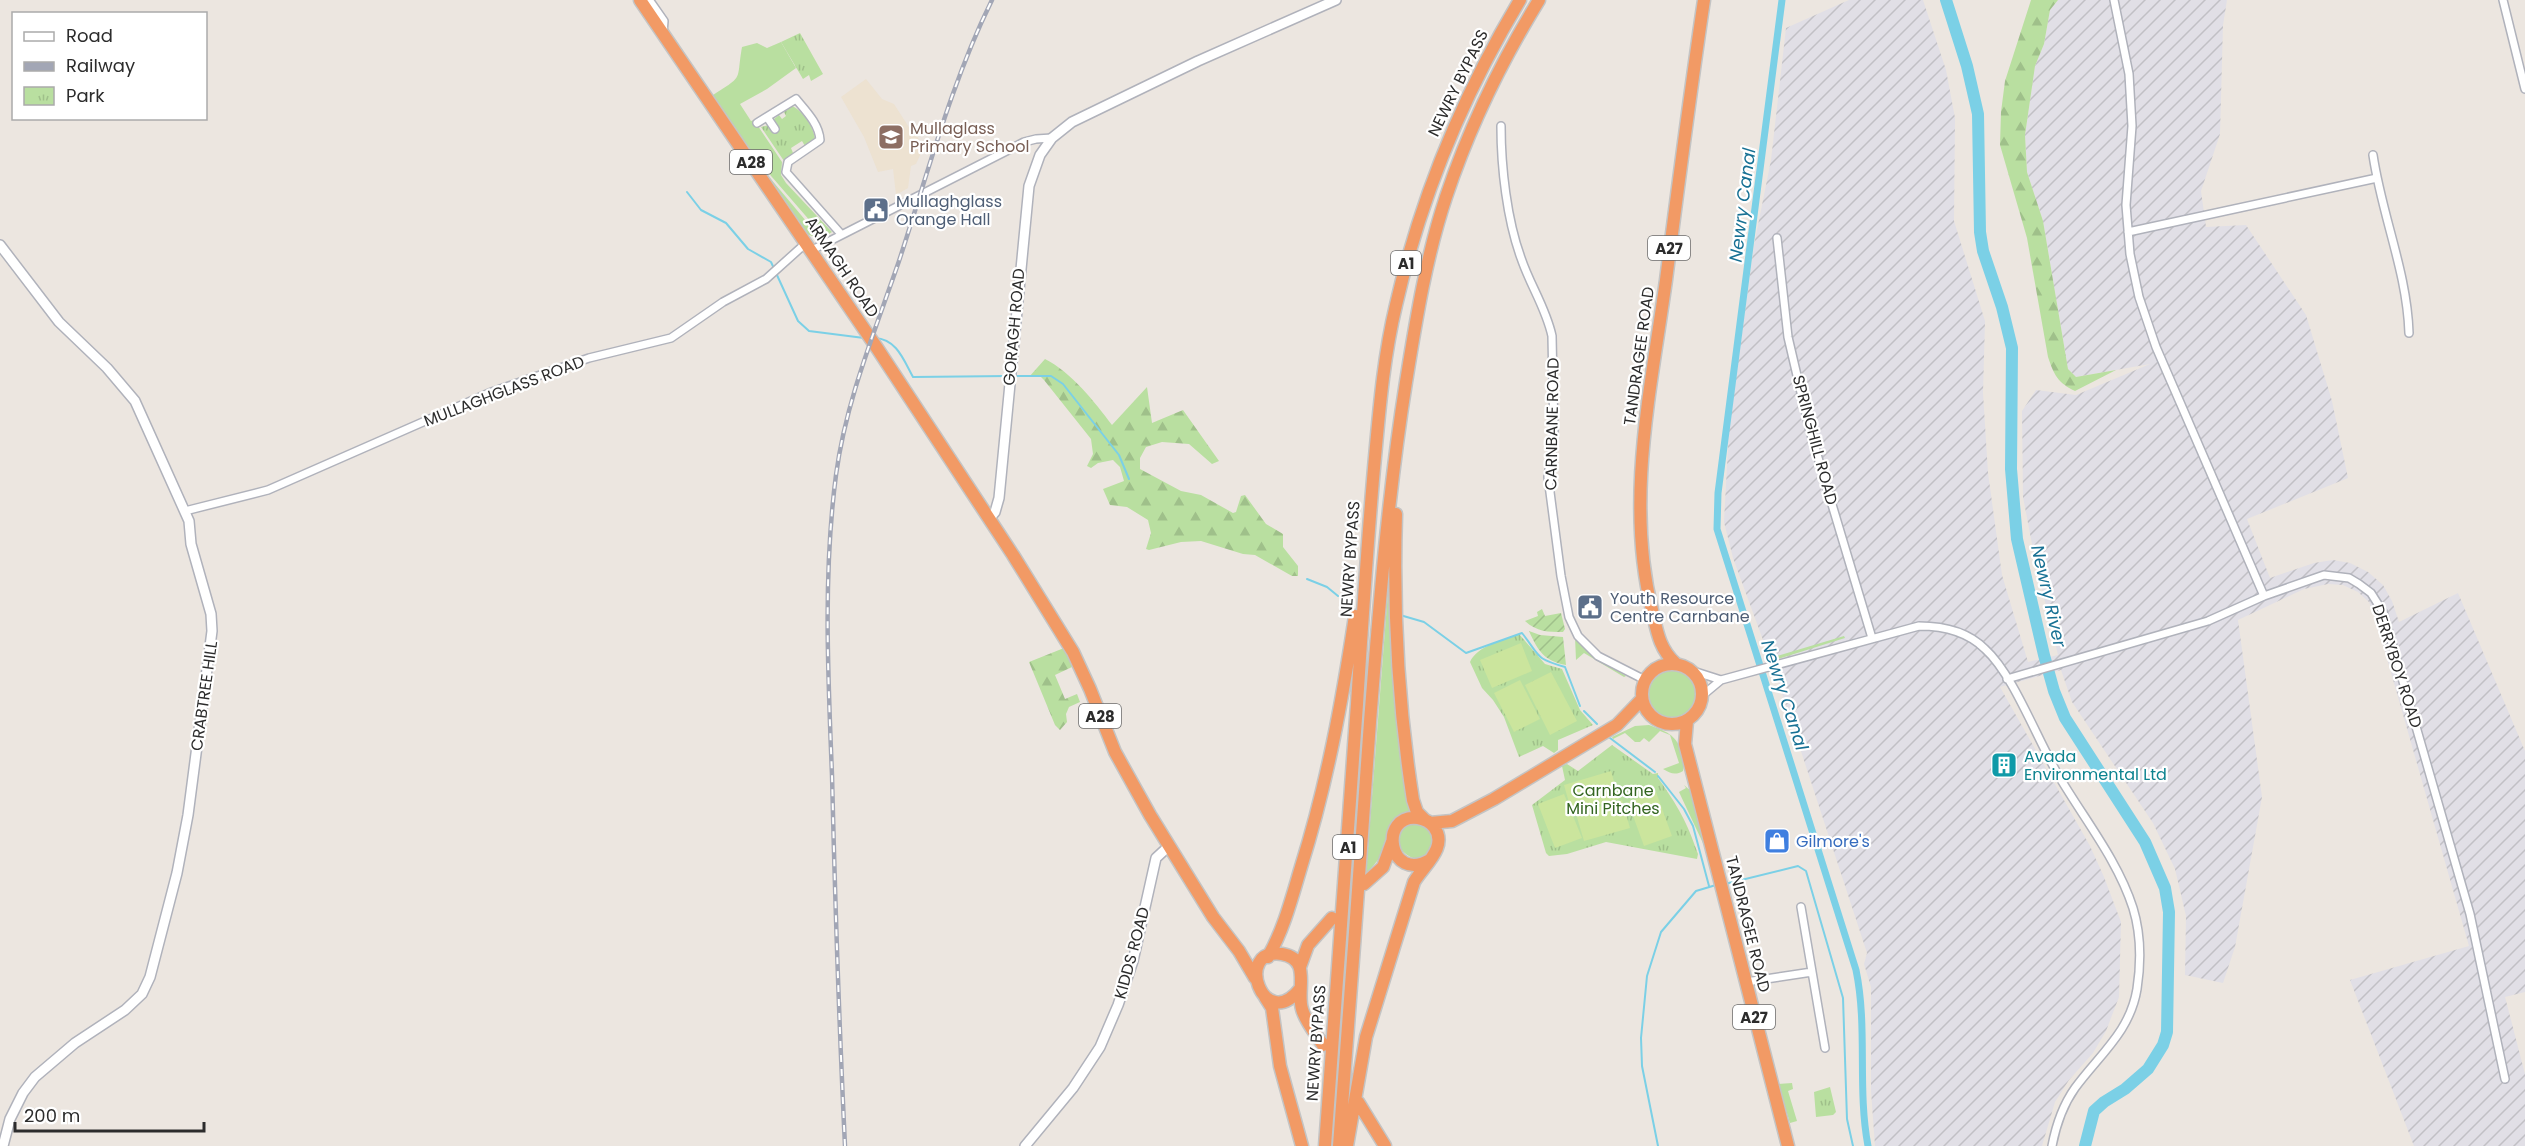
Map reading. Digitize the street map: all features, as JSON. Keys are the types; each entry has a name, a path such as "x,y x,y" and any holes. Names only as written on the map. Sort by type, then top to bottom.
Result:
{"highway":[{"name":"NEWRY BYPASS","path":"1325,1146 1347,870 1367,547 1380,395 1395,307 1406,262 1432,181 1449,137 1484,61 1520,0"},
{"name":"NEWRY BYPASS","path":"1339,1146 1377,629 1399,429 1416,317 1431,250 1446,198 1487,94 1539,0"},
{"name":"TANDRAGEE ROAD","path":"1675,663 1660,645 1642,559 1639,526 1641,475 1679,171 1704,0"},
{"name":"ARMAGH ROAD","path":"641,1 861,324 1013,555 1073,652 1117,757 1169,846"},
{"path":"1399,429 1395,559 1400,699 1413,800 1417,812 1438,834 1439,841"},
{"path":"1255,978 1256,971 1280,933 1328,772 1367,547"},
{"path":"1617,725 1642,699 1660,645"},
{"path":"1648,676 1657,667 1675,663"},
{"name":"A27","path":"1675,663 1693,671"},
{"path":"1693,671 1702,686 1703,695"},
{"name":"A27","path":"1687,721 1698,710 1703,695"},
{"path":"1642,699 1650,715 1657,720"},
{"path":"1347,1146 1359,1071 1376,1001 1414,882 1435,855 1439,841 1452,821 1617,725 1635,719 1657,720 1672,724 1687,721"},
{"name":"TANDRAGEE ROAD","path":"1685,744 1687,721"},
{"name":"TANDRAGEE ROAD","path":"1672,724 1685,744 1788,1146"},
{"path":"1364,884 1383,867 1393,834 1402,822 1417,818 1428,821 1452,821"},
{"path":"1392,842 1397,856 1409,864"},
{"name":"A28","path":"1169,846 1213,917 1239,951 1255,978 1256,985 1265,997"},
{"path":"1383,867 1424,863 1430,860"},
{"path":"1323,1045 1302,1011 1300,967 1308,945 1332,918"},
{"path":"1239,951 1266,958 1308,945"},
{"path":"1282,954 1295,960 1300,967"},
{"path":"1280,1001 1295,995 1300,989"},
{"path":"1265,997 1302,1011"},
{"path":"1265,997 1272,1008 1280,1066 1302,1146"},
{"path":"1358,1102 1385,1146"}],"street":[{"name":"GORAGH ROAD","path":"989,519 995,512 999,498 1009,374 1029,186 1037,162 1052,138 1072,122 1336,0"},
{"path":"2114,0 2125,47 2131,97 2132,126 2126,205 2139,297 2148,328 2264,596"},
{"path":"2503,0 2525,89"},
{"path":"758,123 796,99 819,130 820,140 788,162 786,172 841,234"},
{"path":"767,117 775,129"},
{"name":"CARNBANE ROAD","path":"1501,126 1503,169 1514,234 1521,258 1549,320 1552,336 1554,435 1548,477 1561,576 1569,617 1578,636 1598,656 1648,676"},
{"path":"1491,137 1501,136"},
{"name":"GORAGH ROAD","path":"809,247 841,234 1024,142 1052,138"},
{"path":"2373,155 2400,268 2409,333"},
{"path":"2128,232 2377,178"},
{"name":"SPRINGHILL ROAD","path":"1778,238 1788,337 1809,427 1872,638"},
{"name":"CRABTREE HILL","path":"0,245 59,322 107,368 135,401 189,521 191,544 211,615 211,653 204,686 183,843 150,977 142,994 125,1010 75,1044 36,1077 22,1093 10,1119 3,1146"},
{"name":"MULLAGHGLASS ROAD","path":"185,512 268,489 489,393 589,358 671,338 723,302 772,274 809,247"},
{"name":"DERRYBOY ROAD","path":"2007,679 2208,621 2264,596 2324,575 2337,575 2360,584 2378,602 2386,622 2470,915 2505,1079"},
{"path":"1703,695 1721,680 1918,626 1948,628 1975,640 1986,650 2007,679 2060,778 2120,877 2137,925 2138,975 2132,1009 2116,1040 2065,1104 2058,1120 2052,1146"},
{"path":"1693,671 1721,680"},
{"name":"KIDDS ROAD","path":"1025,1146 1073,1088 1100,1047 1119,1005 1133,961 1156,858 1169,846"},
{"path":"1801,907 1825,1048"},
{"path":"1746,982 1812,972"}],"shaded area":[{"path":"1849,0 1923,0 1946,70 1955,118 1954,221 1985,321 1983,393 1988,473 2002,575 2028,662 2058,655 2036,565 2023,497 2022,411 2036,390 2076,395 2150,364 2076,377 2068,369 2043,221 2027,172 2025,135 2035,66 2044,44 2050,10 2058,0 2227,0 2223,25 2220,134 2201,191 2206,227 2246,225 2306,315 2332,401 2348,478 2247,519 2270,578 2314,563 2333,560 2350,563 2368,572 2383,585 2392,601 2399,622 2458,593 2525,751 2525,992 2505,997 2525,1074 2525,1146 2414,1146 2350,980 2469,946 2369,602 2358,592 2343,585 2328,584 2304,589 2238,620 2262,797 2235,947 2223,983 2185,975 2186,916 2175,869 2153,823 2072,702 2061,670 2000,687 2090,846 2104,877 2121,922 2119,997 2106,1031 2093,1053 2069,1080 2055,1102 2042,1146 1875,1146 1871,1091 1871,987 1864,964 1867,953 1778,681 1733,558 1724,522 1729,429 1754,245 1771,160 1786,28"},
{"name":"Mullaglass Primary School","path":"866,79 882,99 894,104 914,135 918,137 922,151 916,164 911,166 908,188 896,195 893,169 878,172 864,137 841,97"}],"green space":[{"path":"2031,0 2058,0 2050,10 2044,44 2035,66 2025,135 2027,172 2043,221 2068,369 2076,377 2116,370 2075,391 2057,378 2048,357 2027,238 2000,145 2005,81"},
{"path":"800,33 823,74 811,81 809,75 803,79 781,42"},
{"path":"781,42 796,68 767,89 740,104 751,121 754,120 782,162 781,175 786,183 832,232 824,237 758,161 713,95 735,80 739,72 742,47 757,43 767,48"},
{"path":"792,106 807,119 815,138 805,146 802,141 791,148 793,153 784,161 761,127 769,125 774,132 778,130 774,119 779,115 782,119 786,116 784,112"},
{"path":"754,159 822,240 807,234"},
{"path":"1045,359 1073,380 1112,425 1147,387 1152,423 1183,410 1219,461 1212,464 1189,444 1162,442 1146,447 1140,458 1140,469 1181,491 1201,495 1233,513 1236,512 1241,496 1245,495 1266,524 1283,534 1283,547 1298,566 1298,576 1292,576 1255,555 1243,554 1201,541 1181,542 1146,549 1151,533 1148,520 1127,507 1110,505 1103,489 1124,481 1120,467 1113,460 1098,463 1091,468 1087,466 1093,454 1091,439 1040,376 1029,377"},
{"path":"1391,553 1411,807 1410,811 1392,822 1383,852 1366,874"},
{"path":"1542,609 1545,616 1561,613 1565,629 1563,632 1538,629 1525,621 1538,616 1537,612"},
{"path":"1529,631 1540,635 1563,637 1566,665 1547,658 1535,644"},
{"name":"Carnbane Mini Pitches","path":"1519,634 1545,664 1562,669 1580,710 1593,725 1558,740 1558,750 1554,753 1543,746 1519,757 1504,717 1482,688 1470,662 1473,656 1484,648"},
{"path":"1844,636 1845,638 1768,662 1767,659"},
{"path":"1575,637 1591,654 1626,676 1624,677 1584,653 1576,660"},
{"path":"1521,643 1532,671 1492,688 1480,660"},
{"path":"1064,648 1072,667 1055,675 1065,699 1077,694 1080,702 1069,707 1066,714 1067,722 1060,730 1055,725 1029,662"},
{"path":"1667,670 1677,670 1692,680 1696,694 1695,703 1686,714 1677,718 1667,718 1652,708 1648,699 1648,689 1658,674"},
{"path":"1551,672 1577,721 1550,735 1525,685"},
{"path":"1520,680 1540,719 1514,732 1494,693"},
{"path":"1649,725 1665,731 1673,737 1679,745 1683,759 1683,771 1675,774 1663,769 1679,763 1670,735 1660,731 1649,742 1644,738 1640,742 1635,742 1625,733 1613,739 1612,737 1635,726"},
{"name":"Carnbane Mini Pitches","path":"1612,745 1653,774 1658,773 1658,778 1686,823 1698,854 1697,859 1606,842 1567,854 1549,856 1546,853 1532,805 1565,780 1562,766 1567,764 1578,771"},
{"path":"1611,771 1619,799 1572,813 1564,785"},
{"path":"1684,785 1692,792 1709,856 1679,792 1686,788"},
{"path":"1656,792 1672,836 1644,846 1628,802"},
{"path":"1564,794 1582,838 1555,848 1538,804"},
{"path":"1622,800 1630,828 1584,841 1576,814"},
{"path":"1417,822 1433,830 1435,849 1420,860 1404,853 1398,841 1402,830"},
{"path":"1792,1083 1793,1089 1788,1091 1797,1121 1790,1123 1778,1084"},
{"path":"1830,1087 1836,1112 1833,1115 1816,1117 1814,1092"}],"waterway":[{"name":"Newry Canal","path":"1782,0 1718,493 1717,529 1856,970 1860,992 1863,1102 1868,1146"},
{"name":"Newry River","path":"1946,0 1967,66 1978,114 1980,232 1983,251 2002,307 2012,348 2011,469 2017,539 2044,655 2054,691 2065,718 2145,842 2165,888 2169,912 2167,1032 2163,1045 2148,1069 2094,1111 2085,1146"},
{"path":"687,192 701,210 726,223 748,249 771,262 798,321 809,331 864,338"},
{"path":"875,338 889,342 899,352 913,377 1009,376"},
{"path":"1014,376 1051,376 1063,384 1119,455 1129,479"},
{"path":"1307,579 1327,587 1338,596"},
{"path":"1400,615 1424,622 1466,653 1522,633 1543,659 1565,667 1580,706"},
{"path":"1584,711 1597,724"},
{"path":"1610,738 1655,772"},
{"path":"1658,776 1684,809 1693,826 1709,886"},
{"path":"1725,884 1798,866 1806,871 1843,998 1847,1119 1853,1146"},
{"path":"1658,1146 1642,1066 1641,1038 1647,976 1661,932 1696,891 1716,885"}],"railway":[{"path":"845,1146 828,662 829,550 836,475 847,420 862,366 899,261 952,96 977,31 992,0"}],"place":[{"name":"Mullaglass Primary School","path":"891,137"},
{"name":"Mullaghglass Orange Hall","path":"876,210"},
{"name":"Youth Resource Centre Carnbane","path":"1590,607"},
{"name":"Avada Environmental Ltd","path":"2004,765"},
{"name":"Gilmore's","path":"1777,841"}]}
